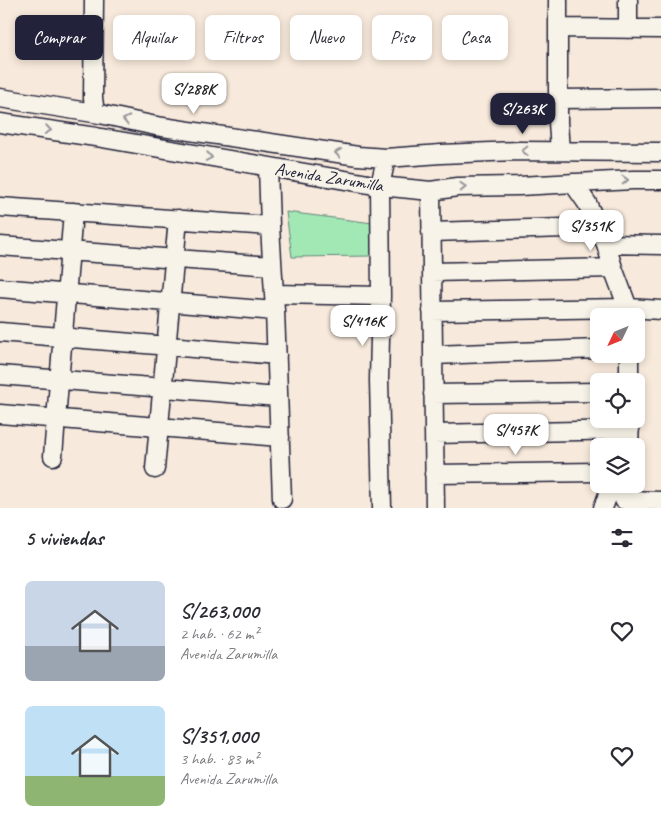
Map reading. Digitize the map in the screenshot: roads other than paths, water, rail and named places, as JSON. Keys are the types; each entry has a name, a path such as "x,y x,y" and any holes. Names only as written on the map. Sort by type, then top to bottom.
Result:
{"street":[{"path":"94,0 93,98 95,113"},
{"path":"558,0 560,151"},
{"path":"628,0 628,29"},
{"path":"558,28 661,29"},
{"name":"Avenida Zarumilla","path":"0,98 95,113 166,128 358,156 386,158 519,151 661,152"},
{"path":"558,99 661,98"},
{"name":"Avenida Zarumilla","path":"0,123 96,137 380,186 431,190 661,180"},
{"path":"382,508 379,380 381,296 380,186 386,158"},
{"path":"268,167 282,499"},
{"path":"573,183 587,203 606,244 627,308"},
{"path":"431,190 434,508"},
{"path":"0,207 270,226"},
{"path":"53,456 73,212"},
{"path":"155,469 178,219"},
{"path":"431,232 598,227"},
{"path":"606,244 661,245"},
{"path":"0,246 272,266"},
{"path":"432,272 613,268"},
{"path":"0,288 170,302 275,302 381,296"},
{"path":"645,311 661,310"},
{"path":"432,311 590,312"},
{"path":"0,332 277,355"},
{"path":"433,355 590,349"},
{"path":"0,375 278,397"},
{"path":"433,394 590,392"},
{"path":"0,414 280,437"},
{"path":"434,434 629,436"},
{"path":"434,474 590,472"},
{"path":"603,508 609,493"},
{"path":"624,497 661,501"}]}
